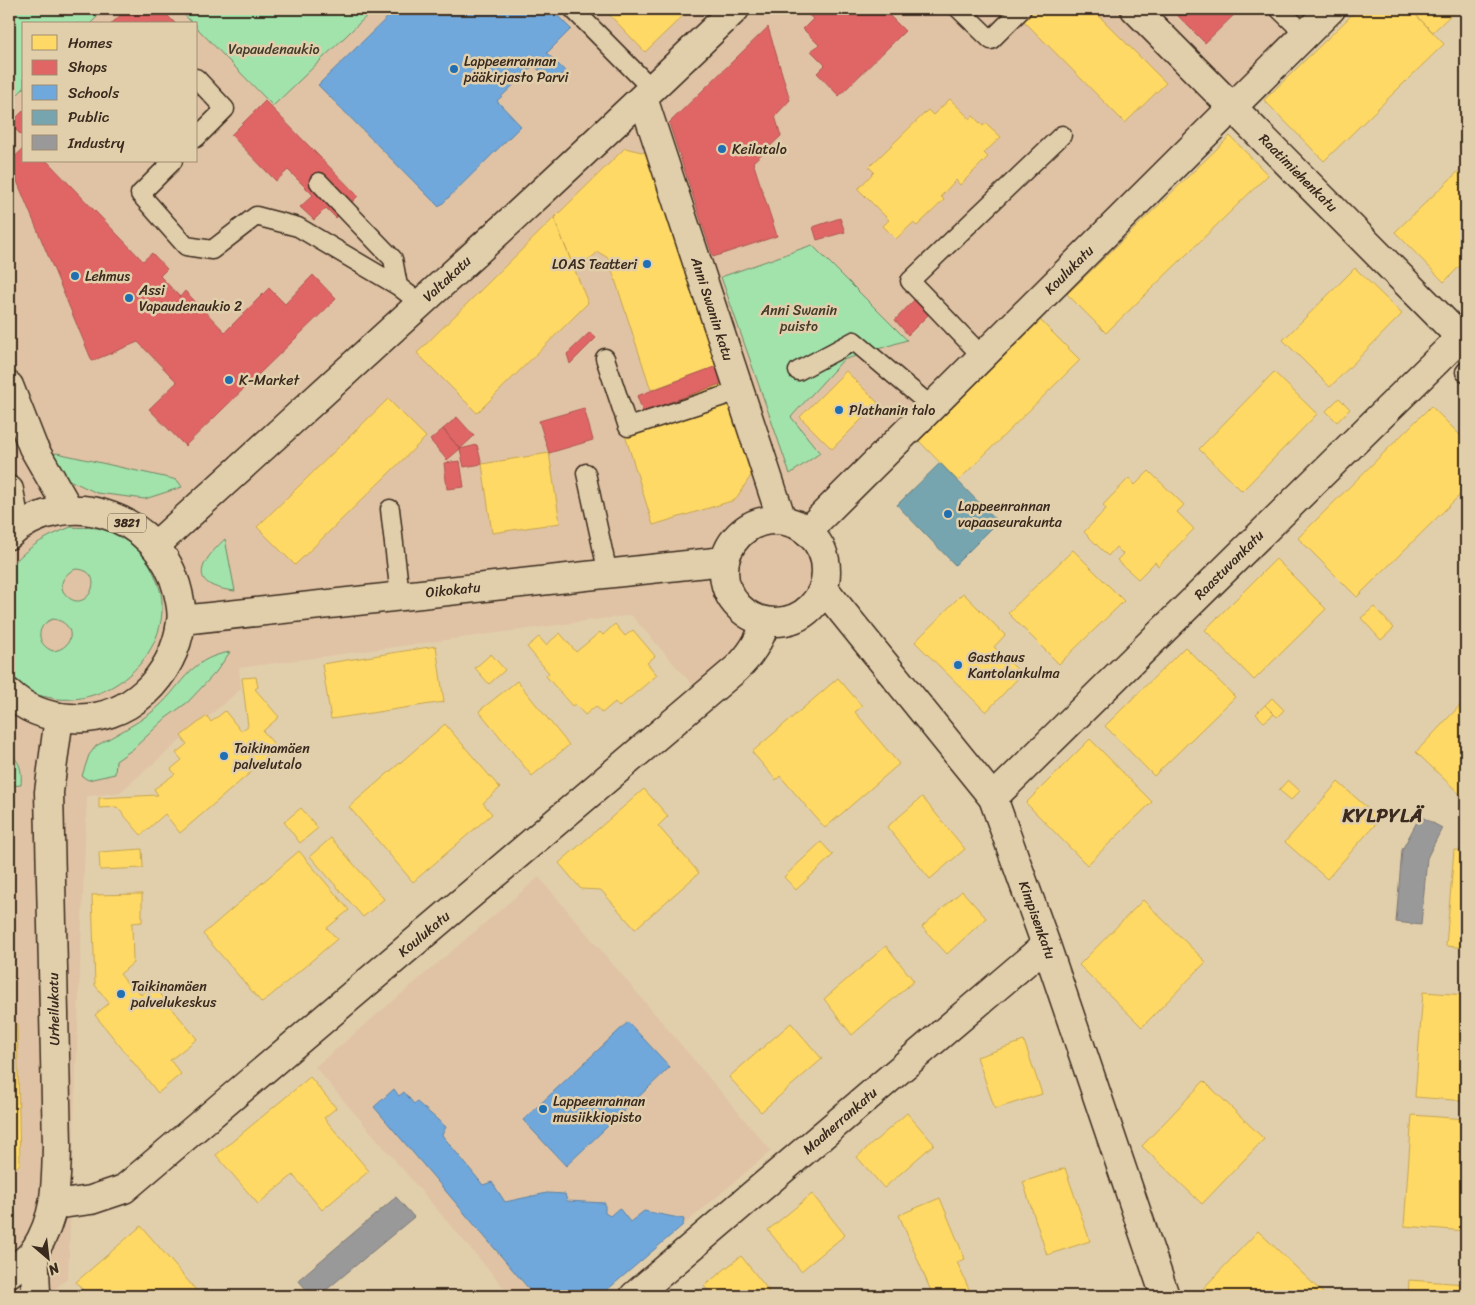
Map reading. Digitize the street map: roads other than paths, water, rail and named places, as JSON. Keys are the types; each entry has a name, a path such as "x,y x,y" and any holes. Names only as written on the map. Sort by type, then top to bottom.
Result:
{"street":[{"name":"Valtakatu","path":"155,546 421,304 734,9"},
{"name":"Raatimiehenkatu","path":"1135,9 1464,335"},
{"name":"Koulukatu","path":"807,531 1331,9"},
{"name":"Anni Swanin katu","path":"647,93 739,391 782,520"},
{"name":"Raastuvankatu","path":"993,798 1464,335"},
{"path":"9,386 33,447 69,510"},
{"name":"3821","path":"9,490 12,531 42,515 69,510 94,511 117,518 138,529 155,546 175,577 182,620 176,646 167,665 155,683 140,698 121,709 101,716 80,719 59,717 35,711 12,700"},
{"path":"770,520 782,520 807,531 820,547 826,561 824,589 818,600 810,610 800,617 783,623 766,622 751,618 738,608 724,583 724,561 736,538 746,529 759,522 770,520"},
{"name":"Oikokatu","path":"182,620 724,561"},
{"name":"Kimpisenkatu","path":"824,589 993,798 1046,945 1165,1296"},
{"name":"Koulukatu","path":"54,1205 92,1200 124,1189 736,669 752,652 766,622"},
{"name":"Urheilukatu","path":"38,1296 36,1292 34,1251 54,1205 56,1190 57,1145 49,792 59,717"},
{"name":"Maaherrankatu","path":"634,1296 1046,945"},
{"path":"9,1273 34,1251"}],"lane":[{"name":"Anni Swanin katu","path":"573,9 647,93"},
{"path":"959,9 990,40 1022,9"},
{"path":"1279,9 1305,34"},
{"path":"198,80 225,109 198,136"},
{"path":"982,356 910,281 1062,135"},
{"path":"172,162 140,194 186,246 212,250 256,216 298,227 398,286 421,304"},
{"path":"319,182 393,259 398,286"},
{"path":"798,371 854,341 932,407"},
{"path":"605,358 628,427 739,391"},
{"path":"586,472 608,574"},
{"path":"390,509 400,596"}],"place":[{"name":"Lappeenrannan pääkirjasto Parvi","path":"454,69"},
{"name":"Keilatalo","path":"722,149"},
{"name":"LOAS Teatteri","path":"647,264"},
{"name":"Lehmus","path":"75,276"},
{"name":"Assi Vapaudenaukio 2","path":"129,298"},
{"name":"K-Market","path":"229,380"},
{"name":"Plathanin talo","path":"839,410"},
{"name":"Lappeenrannan vapaaseurakunta","path":"948,514"},
{"name":"Gasthaus Kantolankulma","path":"958,665"},
{"name":"Taikinamäen palvelutalo","path":"224,756"},
{"name":"Taikinamäen palvelukeskus","path":"121,994"},
{"name":"Lappeenrannan musiikkiopisto","path":"543,1109"}],"district":[{"name":"KYLPYLÄ","path":"1383,815"}],"park label":[{"name":"Vapaudenaukio","path":"274,49"},
{"name":"Anni Swanin puisto","path":"799,318"}]}
